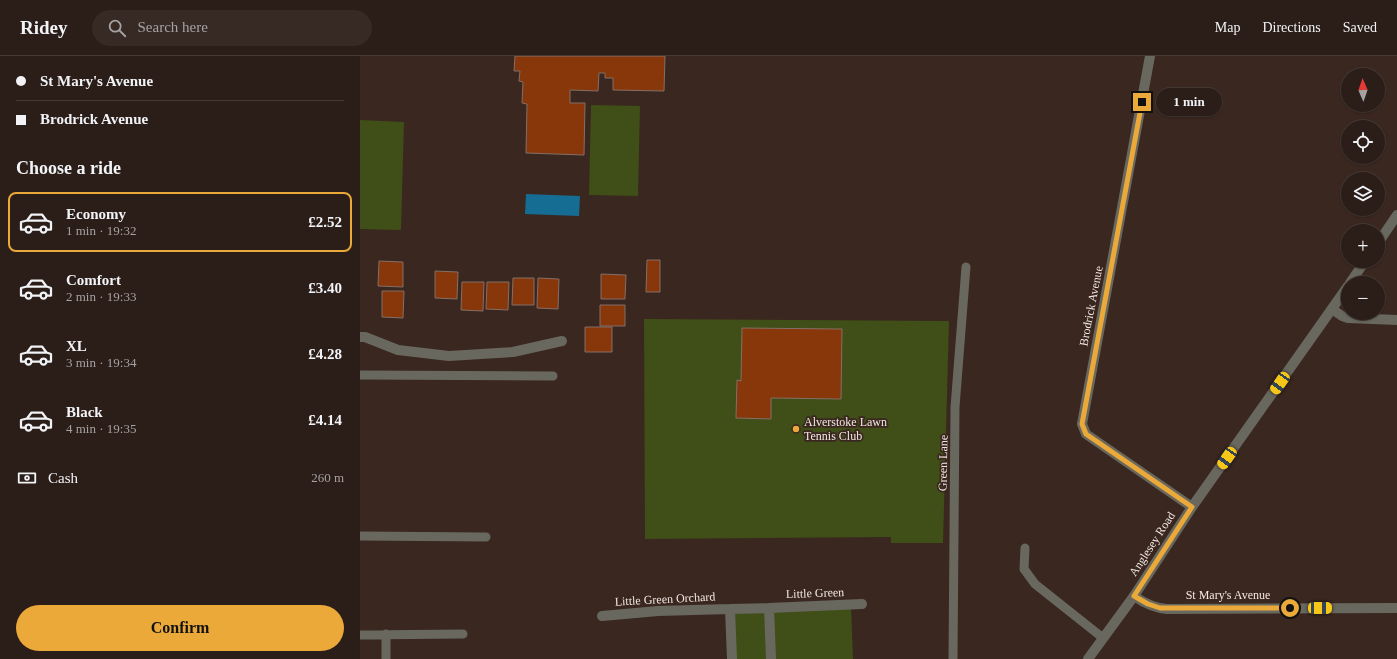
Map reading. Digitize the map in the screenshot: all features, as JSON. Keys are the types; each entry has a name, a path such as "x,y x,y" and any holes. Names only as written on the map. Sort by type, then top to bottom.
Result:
{"street":[{"name":"Brodrick Avenue","path":"1150,56 1082,424 1086,434 1192,507"},
{"path":"1385,233 1397,215"},
{"name":"Anglesey Road","path":"1088,659 1134,596 1192,507 1341,296"},
{"path":"1332,309 1348,318 1397,320"},
{"path":"360,337 365,337 398,350 450,356 513,352 562,341"},
{"name":"St Mary's Avenue","path":"1134,596 1148,604 1167,609 1397,608"},
{"name":"Little Green","path":"730,609 862,604"},
{"name":"Little Green","path":"770,608 771,659"},
{"path":"730,609 732,659"},
{"name":"Little Green Orchard","path":"602,616 658,611 730,609"}],"lane":[{"name":"Green Lane","path":"952,659 955,407 966,267"},
{"path":"360,374 553,376"},
{"path":"360,536 486,537"},
{"path":"1025,548 1024,569 1035,584 1103,638"},
{"path":"386,634 386,659"},
{"path":"360,635 463,634"}],"green space":[{"path":"591,105 640,106 638,196 589,195"},
{"path":"360,120 404,122 401,230 360,229"},
{"name":"Alverstoke Lawn Tennis Club","path":"644,319 949,321 943,543 891,543 891,537 645,539"},
{"path":"851,605 853,659 731,659 730,609"}],"water":[{"path":"526,194 580,196 579,216 525,214"}],"building":[{"path":"515,56 665,56 664,91 613,90 613,78 605,78 605,73 599,73 598,91 570,90 570,103 585,103 584,155 526,153 527,104 522,103 523,82 519,81 520,71 514,71"},
{"path":"647,260 660,260 660,292 646,292"},
{"path":"379,261 403,262 403,287 378,286"},
{"path":"435,271 458,272 457,299 435,298"},
{"path":"601,274 626,275 625,299 601,299"},
{"path":"513,278 534,278 534,305 512,305"},
{"path":"538,278 559,279 558,309 537,308"},
{"path":"462,282 484,282 483,311 461,310"},
{"path":"487,282 509,282 508,310 486,309"},
{"path":"382,291 404,291 403,318 382,317"},
{"path":"600,305 625,305 625,326 600,326"},
{"path":"585,327 612,327 612,352 585,352"},
{"path":"742,328 842,329 841,399 771,398 771,419 736,418 737,380 741,381"}],"place":[{"name":"Alverstoke Lawn Tennis Club","path":"796,429"}],"route":[{"path":"1142,102 1082,424 1086,434 1192,507 1134,596 1148,604 1160,608 1290,608"}]}
